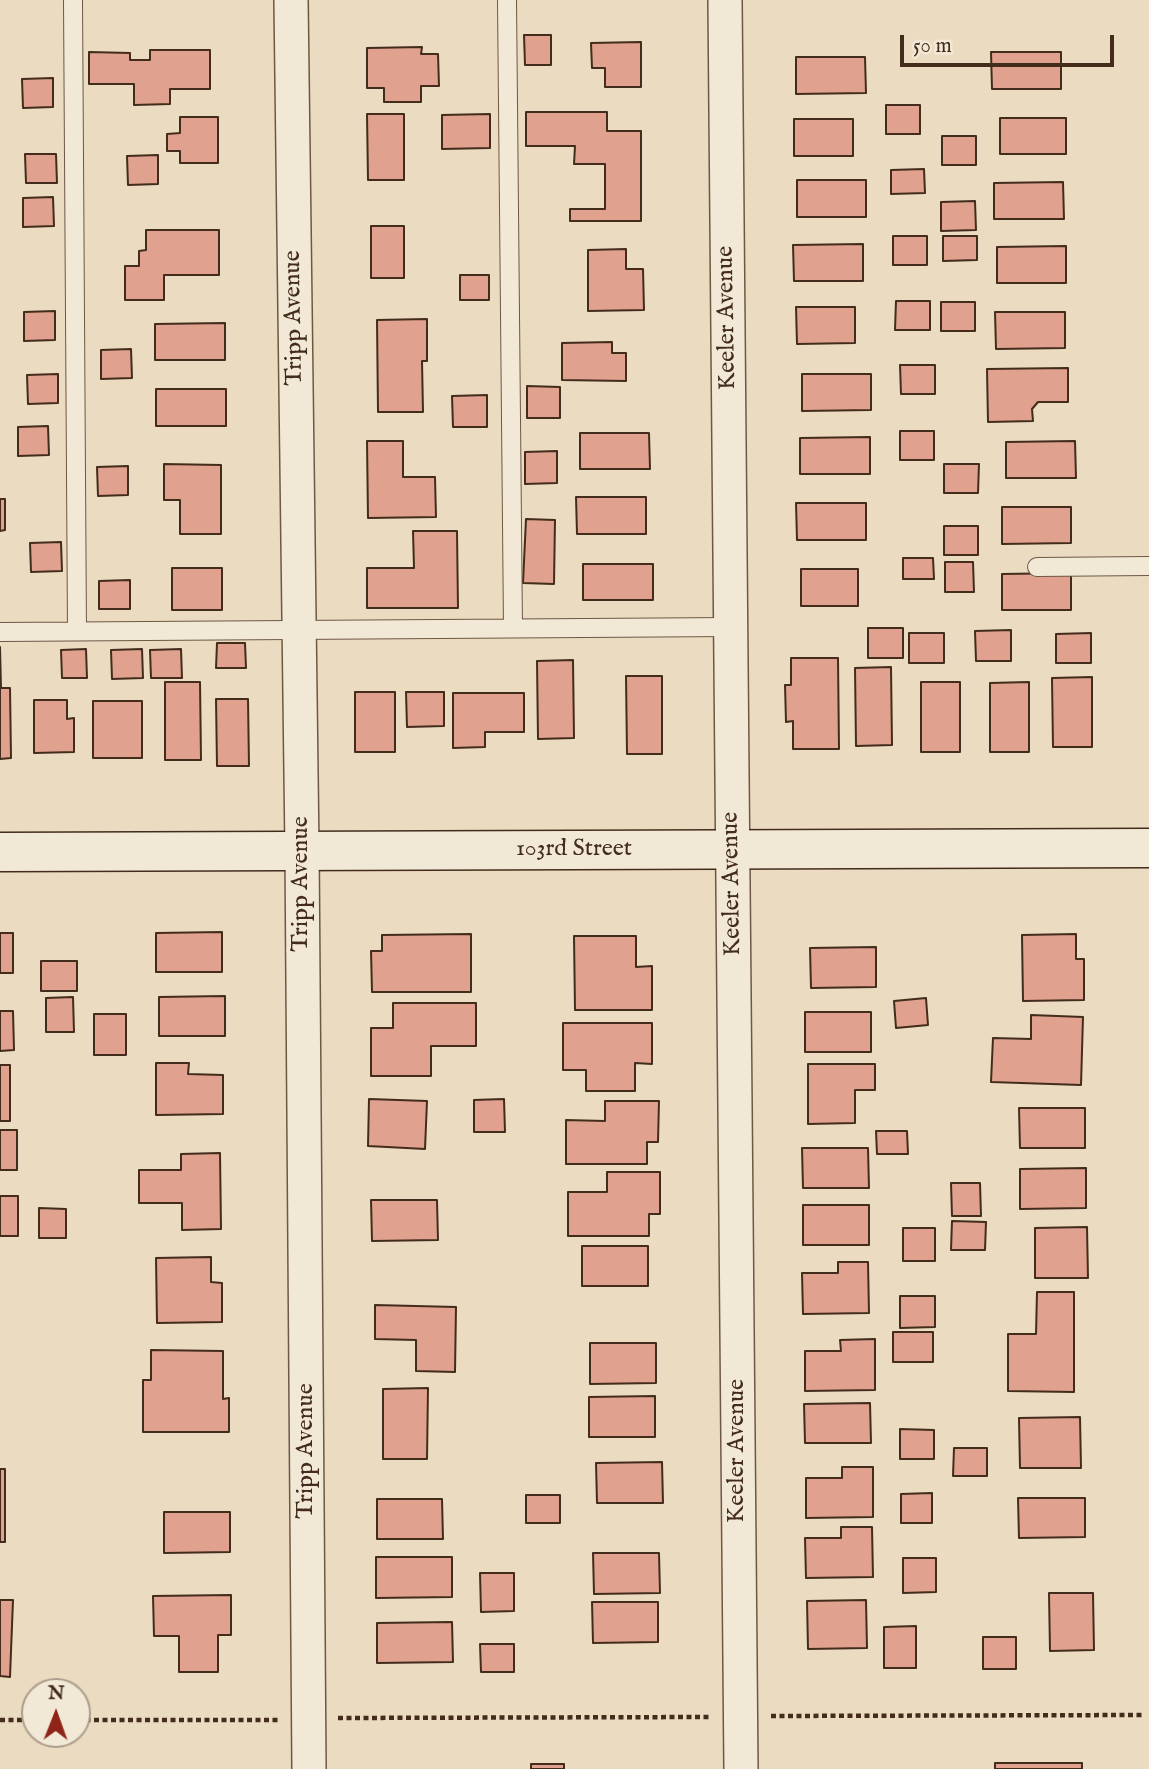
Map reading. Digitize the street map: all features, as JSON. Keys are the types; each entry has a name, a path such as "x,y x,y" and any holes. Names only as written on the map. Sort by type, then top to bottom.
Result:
{"main road":[{"name":"103rd Street","path":"0,852 1149,848"}],"street":[{"name":"Tripp Avenue","path":"291,0 300,630 309,1769"},
{"name":"Keeler Avenue","path":"725,0 741,1769"}],"lane":[{"path":"73,0 77,631"},
{"path":"508,0 513,628"},
{"path":"1037,567 1149,566"},
{"path":"0,632 731,627"}],"path":[{"path":"765,1716 1144,1715"},
{"path":"327,1718 715,1717"},
{"path":"0,1720 21,1720"},
{"path":"91,1720 286,1720"}],"building":[{"path":"524,35 551,35 551,65 525,65"},
{"path":"641,42 641,87 605,87 605,68 592,68 591,43"},
{"path":"422,47 421,54 438,54 439,86 421,86 421,102 384,102 384,88 367,88 367,48"},
{"path":"150,50 210,50 210,89 170,89 170,104 134,105 134,84 89,84 89,52 130,53 130,60 150,60"},
{"path":"991,52 1061,52 1061,89 992,89"},
{"path":"796,57 865,57 866,93 796,94"},
{"path":"53,78 53,107 23,108 22,79"},
{"path":"886,105 920,105 920,134 886,134"},
{"path":"526,112 607,112 607,131 641,131 641,221 570,221 570,209 605,209 605,164 574,164 575,146 526,146"},
{"path":"367,114 404,114 404,180 368,180"},
{"path":"490,114 490,148 442,149 442,115"},
{"path":"180,117 218,117 218,163 180,163 180,151 167,151 167,134 180,133"},
{"path":"1000,118 1066,118 1066,154 1000,154"},
{"path":"794,119 853,119 853,156 794,156"},
{"path":"942,136 976,136 976,165 942,165"},
{"path":"25,154 56,154 57,183 26,183"},
{"path":"158,155 158,184 128,185 127,156"},
{"path":"924,169 925,193 891,194 891,170"},
{"path":"797,180 866,180 866,217 797,217"},
{"path":"1063,182 1064,219 994,219 994,183"},
{"path":"53,197 54,226 23,227 23,198"},
{"path":"975,201 976,230 941,231 941,202"},
{"path":"371,226 404,226 404,278 371,278"},
{"path":"146,230 219,230 219,275 164,275 164,300 125,300 125,266 139,266 139,251 146,250"},
{"path":"893,236 927,236 927,265 893,265"},
{"path":"943,236 977,236 977,260 943,261"},
{"path":"863,244 863,281 794,281 793,245"},
{"path":"1066,246 1066,283 997,283 997,247"},
{"path":"626,249 626,269 643,269 644,310 588,311 588,250"},
{"path":"460,275 489,275 489,300 460,300"},
{"path":"896,301 930,301 930,330 895,330"},
{"path":"941,302 975,302 975,331 941,331"},
{"path":"796,307 855,307 855,343 797,344"},
{"path":"55,311 55,340 24,341 24,312"},
{"path":"995,312 1065,312 1065,348 996,349"},
{"path":"427,319 427,361 422,361 423,412 378,412 377,320"},
{"path":"225,323 225,360 155,360 155,324"},
{"path":"612,342 612,353 626,353 626,381 562,380 562,343"},
{"path":"131,349 132,378 101,379 101,350"},
{"path":"900,365 935,365 935,394 901,394"},
{"path":"1068,368 1068,402 1038,402 1032,409 1033,421 988,422 987,369"},
{"path":"58,374 58,403 28,404 27,375"},
{"path":"802,374 871,374 871,410 802,411"},
{"path":"527,386 560,387 560,418 527,418"},
{"path":"156,389 226,389 226,426 156,426"},
{"path":"487,395 487,427 453,427 452,396"},
{"path":"48,426 49,455 18,456 18,427"},
{"path":"900,431 934,431 934,460 900,460"},
{"path":"580,433 649,433 650,469 580,469"},
{"path":"870,437 870,474 800,474 800,438"},
{"path":"367,441 403,441 403,477 435,477 436,517 368,518"},
{"path":"1075,441 1076,478 1006,478 1006,442"},
{"path":"557,451 557,483 525,484 525,452"},
{"path":"164,464 221,465 221,534 180,534 180,500 164,500"},
{"path":"944,464 979,464 978,493 944,493"},
{"path":"128,466 128,495 98,496 97,467"},
{"path":"576,497 646,497 646,534 577,534"},
{"path":"0,499 5,499 5,530 0,531"},
{"path":"796,503 866,503 866,540 797,540"},
{"path":"1002,507 1071,507 1071,543 1002,544"},
{"path":"526,519 555,520 554,584 523,583"},
{"path":"944,526 978,526 978,555 944,555"},
{"path":"413,531 457,531 458,608 367,608 367,568 414,568"},
{"path":"61,542 62,571 31,572 30,543"},
{"path":"903,558 933,558 934,579 903,579"},
{"path":"945,562 973,562 974,592 945,592"},
{"path":"583,564 653,564 653,600 583,600"},
{"path":"172,568 222,568 222,610 172,610"},
{"path":"801,569 858,569 858,606 801,606"},
{"path":"1071,573 1071,610 1002,610 1002,574"},
{"path":"130,580 130,609 99,609 99,581"},
{"path":"868,628 903,628 903,658 868,658"},
{"path":"1011,630 1011,661 976,661 975,631"},
{"path":"909,633 944,633 944,663 909,663"},
{"path":"1091,633 1091,663 1056,663 1056,634"},
{"path":"217,643 245,643 246,668 216,668"},
{"path":"0,647 1,688 10,688 11,758 0,759"},
{"path":"86,649 87,678 62,678 61,650"},
{"path":"142,649 143,678 112,679 111,650"},
{"path":"181,649 182,678 151,678 150,650"},
{"path":"791,658 838,658 839,749 793,749 793,721 786,722 785,685 791,685"},
{"path":"573,660 574,738 538,739 537,661"},
{"path":"891,667 892,745 856,746 855,668"},
{"path":"626,676 662,676 662,754 627,754"},
{"path":"1092,677 1092,747 1053,747 1052,678"},
{"path":"165,682 200,682 201,760 165,760"},
{"path":"921,682 960,682 960,752 921,752"},
{"path":"1029,682 1029,752 990,752 990,683"},
{"path":"355,692 395,692 395,752 355,752"},
{"path":"406,692 444,692 444,726 407,727"},
{"path":"453,693 524,693 524,732 485,732 485,747 453,748"},
{"path":"216,699 248,699 249,766 217,766"},
{"path":"34,700 67,700 67,719 74,718 74,752 34,753"},
{"path":"93,701 142,701 142,758 93,758"},
{"path":"222,932 222,972 156,972 156,933"},
{"path":"0,933 13,933 13,973 0,973"},
{"path":"471,934 471,992 372,992 371,951 382,951 382,935"},
{"path":"1076,934 1076,959 1084,959 1084,1000 1023,1001 1022,935"},
{"path":"574,936 636,936 636,967 652,966 652,1010 575,1010"},
{"path":"876,947 876,987 811,988 810,948"},
{"path":"41,961 77,961 77,991 41,991"},
{"path":"225,996 225,1036 159,1036 159,997"},
{"path":"73,997 74,1032 46,1032 46,998"},
{"path":"926,998 928,1025 896,1028 894,1001"},
{"path":"393,1003 476,1003 476,1046 431,1046 431,1076 371,1076 371,1028 393,1028"},
{"path":"0,1011 13,1011 14,1050 0,1051"},
{"path":"805,1012 871,1012 871,1052 805,1052"},
{"path":"94,1014 126,1014 126,1055 94,1055"},
{"path":"1031,1015 1083,1017 1081,1085 991,1082 993,1038 1031,1039"},
{"path":"563,1023 652,1023 652,1064 635,1063 635,1091 586,1091 586,1070 563,1070"},
{"path":"156,1063 189,1063 188,1074 223,1075 223,1114 156,1115"},
{"path":"808,1064 875,1064 875,1090 855,1090 855,1123 808,1124"},
{"path":"0,1065 10,1065 10,1121 0,1121"},
{"path":"369,1099 427,1101 425,1149 368,1146"},
{"path":"504,1099 505,1132 474,1132 474,1100"},
{"path":"605,1101 659,1101 658,1142 647,1142 647,1164 566,1164 566,1120 605,1121"},
{"path":"1019,1108 1085,1108 1085,1148 1020,1148"},
{"path":"0,1130 17,1130 17,1170 0,1170"},
{"path":"876,1131 907,1131 908,1154 877,1154"},
{"path":"802,1148 868,1148 869,1188 803,1188"},
{"path":"220,1153 221,1229 182,1230 182,1203 139,1203 139,1170 181,1170 181,1154"},
{"path":"1086,1168 1086,1208 1020,1209 1020,1169"},
{"path":"607,1172 660,1172 660,1214 649,1214 649,1236 568,1236 568,1192 607,1192"},
{"path":"951,1183 980,1183 981,1216 952,1216"},
{"path":"0,1196 18,1196 18,1236 0,1236"},
{"path":"371,1200 437,1200 438,1240 372,1241"},
{"path":"803,1205 869,1205 869,1245 803,1245"},
{"path":"39,1208 66,1209 66,1238 39,1238"},
{"path":"952,1221 986,1222 985,1250 951,1250"},
{"path":"1087,1227 1088,1278 1035,1278 1035,1228"},
{"path":"903,1228 935,1228 935,1261 903,1261"},
{"path":"582,1246 648,1246 648,1286 582,1286"},
{"path":"211,1257 211,1282 222,1283 222,1322 157,1323 156,1258"},
{"path":"838,1262 868,1262 869,1313 803,1314 802,1273 838,1273"},
{"path":"1037,1292 1074,1292 1074,1392 1008,1391 1008,1334 1036,1334"},
{"path":"900,1296 935,1296 935,1327 900,1328"},
{"path":"375,1305 456,1307 455,1372 416,1371 416,1340 375,1339"},
{"path":"893,1332 933,1332 933,1362 893,1362"},
{"path":"875,1339 875,1390 805,1391 805,1351 841,1351 840,1340"},
{"path":"590,1343 656,1343 656,1383 590,1384"},
{"path":"151,1350 223,1351 223,1399 229,1398 229,1432 143,1432 143,1380 151,1380"},
{"path":"428,1388 427,1459 383,1459 383,1389"},
{"path":"655,1396 655,1437 589,1437 589,1397"},
{"path":"870,1403 871,1443 805,1443 804,1404"},
{"path":"1080,1417 1081,1468 1020,1468 1019,1418"},
{"path":"900,1429 934,1430 934,1459 900,1459"},
{"path":"954,1448 987,1448 987,1476 953,1476"},
{"path":"662,1462 663,1503 597,1503 596,1463"},
{"path":"842,1467 873,1467 873,1517 806,1518 806,1478 842,1478"},
{"path":"0,1469 5,1469 5,1542 0,1542"},
{"path":"932,1493 932,1523 901,1523 901,1494"},
{"path":"526,1495 560,1495 560,1523 526,1523"},
{"path":"1018,1498 1085,1498 1085,1537 1019,1538"},
{"path":"377,1499 442,1499 443,1539 377,1539"},
{"path":"164,1512 230,1512 230,1552 164,1553"},
{"path":"841,1527 872,1527 873,1577 806,1578 805,1538 841,1538"},
{"path":"593,1553 659,1553 660,1593 594,1594"},
{"path":"376,1557 452,1557 452,1597 376,1598"},
{"path":"903,1558 936,1558 936,1592 903,1593"},
{"path":"480,1573 514,1573 514,1611 481,1612"},
{"path":"1049,1593 1093,1593 1094,1650 1050,1651"},
{"path":"231,1595 231,1635 218,1635 218,1672 179,1672 179,1636 154,1636 153,1596"},
{"path":"0,1600 13,1600 10,1677 0,1676"},
{"path":"866,1600 867,1648 808,1649 807,1601"},
{"path":"592,1602 658,1602 658,1642 593,1643"},
{"path":"452,1622 453,1662 377,1663 377,1623"},
{"path":"916,1626 916,1668 884,1668 884,1627"},
{"path":"983,1637 1016,1637 1016,1669 983,1669"},
{"path":"480,1644 514,1644 514,1672 481,1672"},
{"path":"995,1763 1082,1763 1082,1769 995,1769"},
{"path":"531,1764 564,1764 564,1769 531,1769"}]}
